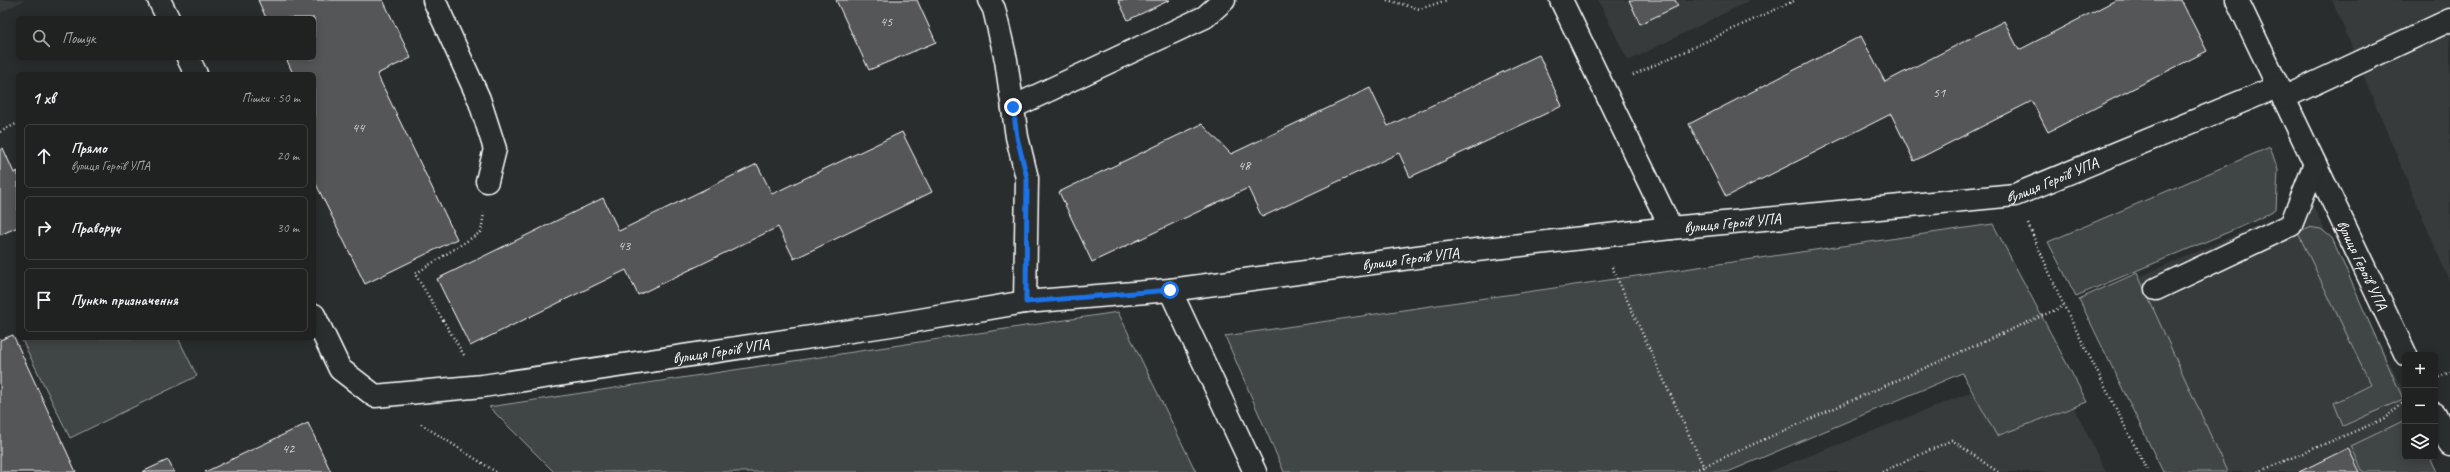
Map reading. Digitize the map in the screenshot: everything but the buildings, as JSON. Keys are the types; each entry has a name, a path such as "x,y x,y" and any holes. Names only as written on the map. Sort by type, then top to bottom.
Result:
{"street":[{"path":"159,0 167,16"},
{"path":"434,0 479,99 495,149 488,181"},
{"path":"989,0 994,9 1006,60 1017,137 1027,178 1026,302"},
{"path":"1013,107 1205,17 1224,0"},
{"path":"1561,0 1605,88 1671,228"},
{"name":"вулиця Героїв УПА","path":"2237,0 2405,352"},
{"path":"2280,92 2450,20"},
{"path":"189,60 195,72"},
{"name":"вулиця Героїв УПА","path":"375,396 484,386 891,325 1026,302 1170,290 1432,255 1671,228 2015,195 2280,92"},
{"path":"2156,289 2290,225 2314,164"},
{"path":"1170,290 1255,472"},
{"path":"316,319 340,369 375,396"},
{"path":"2438,420 2450,445"}],"path":[{"path":"1387,0 1420,9 1446,0"},
{"path":"1605,88 1796,0"},
{"path":"0,132 16,124"},
{"path":"484,386 414,274 481,232 488,181"},
{"path":"2015,195 2064,306 2148,472"},
{"path":"1598,236 1706,472"},
{"path":"1691,472 2064,306"},
{"path":"2438,378 2450,372"},
{"path":"375,396 496,472"},
{"path":"2258,472 2384,419 2402,403"},
{"path":"1882,472 1952,440 1998,472"}],"shaded area":[{"path":"0,0 25,0 0,13"},
{"path":"1598,0 1751,0 1628,61"},
{"path":"2332,0 2450,0 2450,283"},
{"path":"2270,147 2278,170 2276,209 2255,221 2076,296 2048,242"},
{"path":"2311,202 2402,389 2402,460 2411,460 2434,472 2169,472 2084,301"},
{"path":"1993,224 2087,402 1997,436 1962,373 1728,472 1284,472 1225,336"},
{"path":"2308,227 2321,229 2332,238 2402,397 2402,399 2343,426 2334,403 2371,385 2298,233"},
{"path":"2137,273 2227,472 2163,472 2079,299"},
{"path":"1118,312 1196,472 554,472 489,407"},
{"path":"22,340 179,340 197,376 70,438"},
{"path":"2051,361 2106,472 1768,472"},
{"path":"2402,421 2402,460 2431,460 2437,472 2363,472 2351,446"}],"route":[{"path":"1013,107 1017,137 1027,178 1026,302 1170,290"}]}
